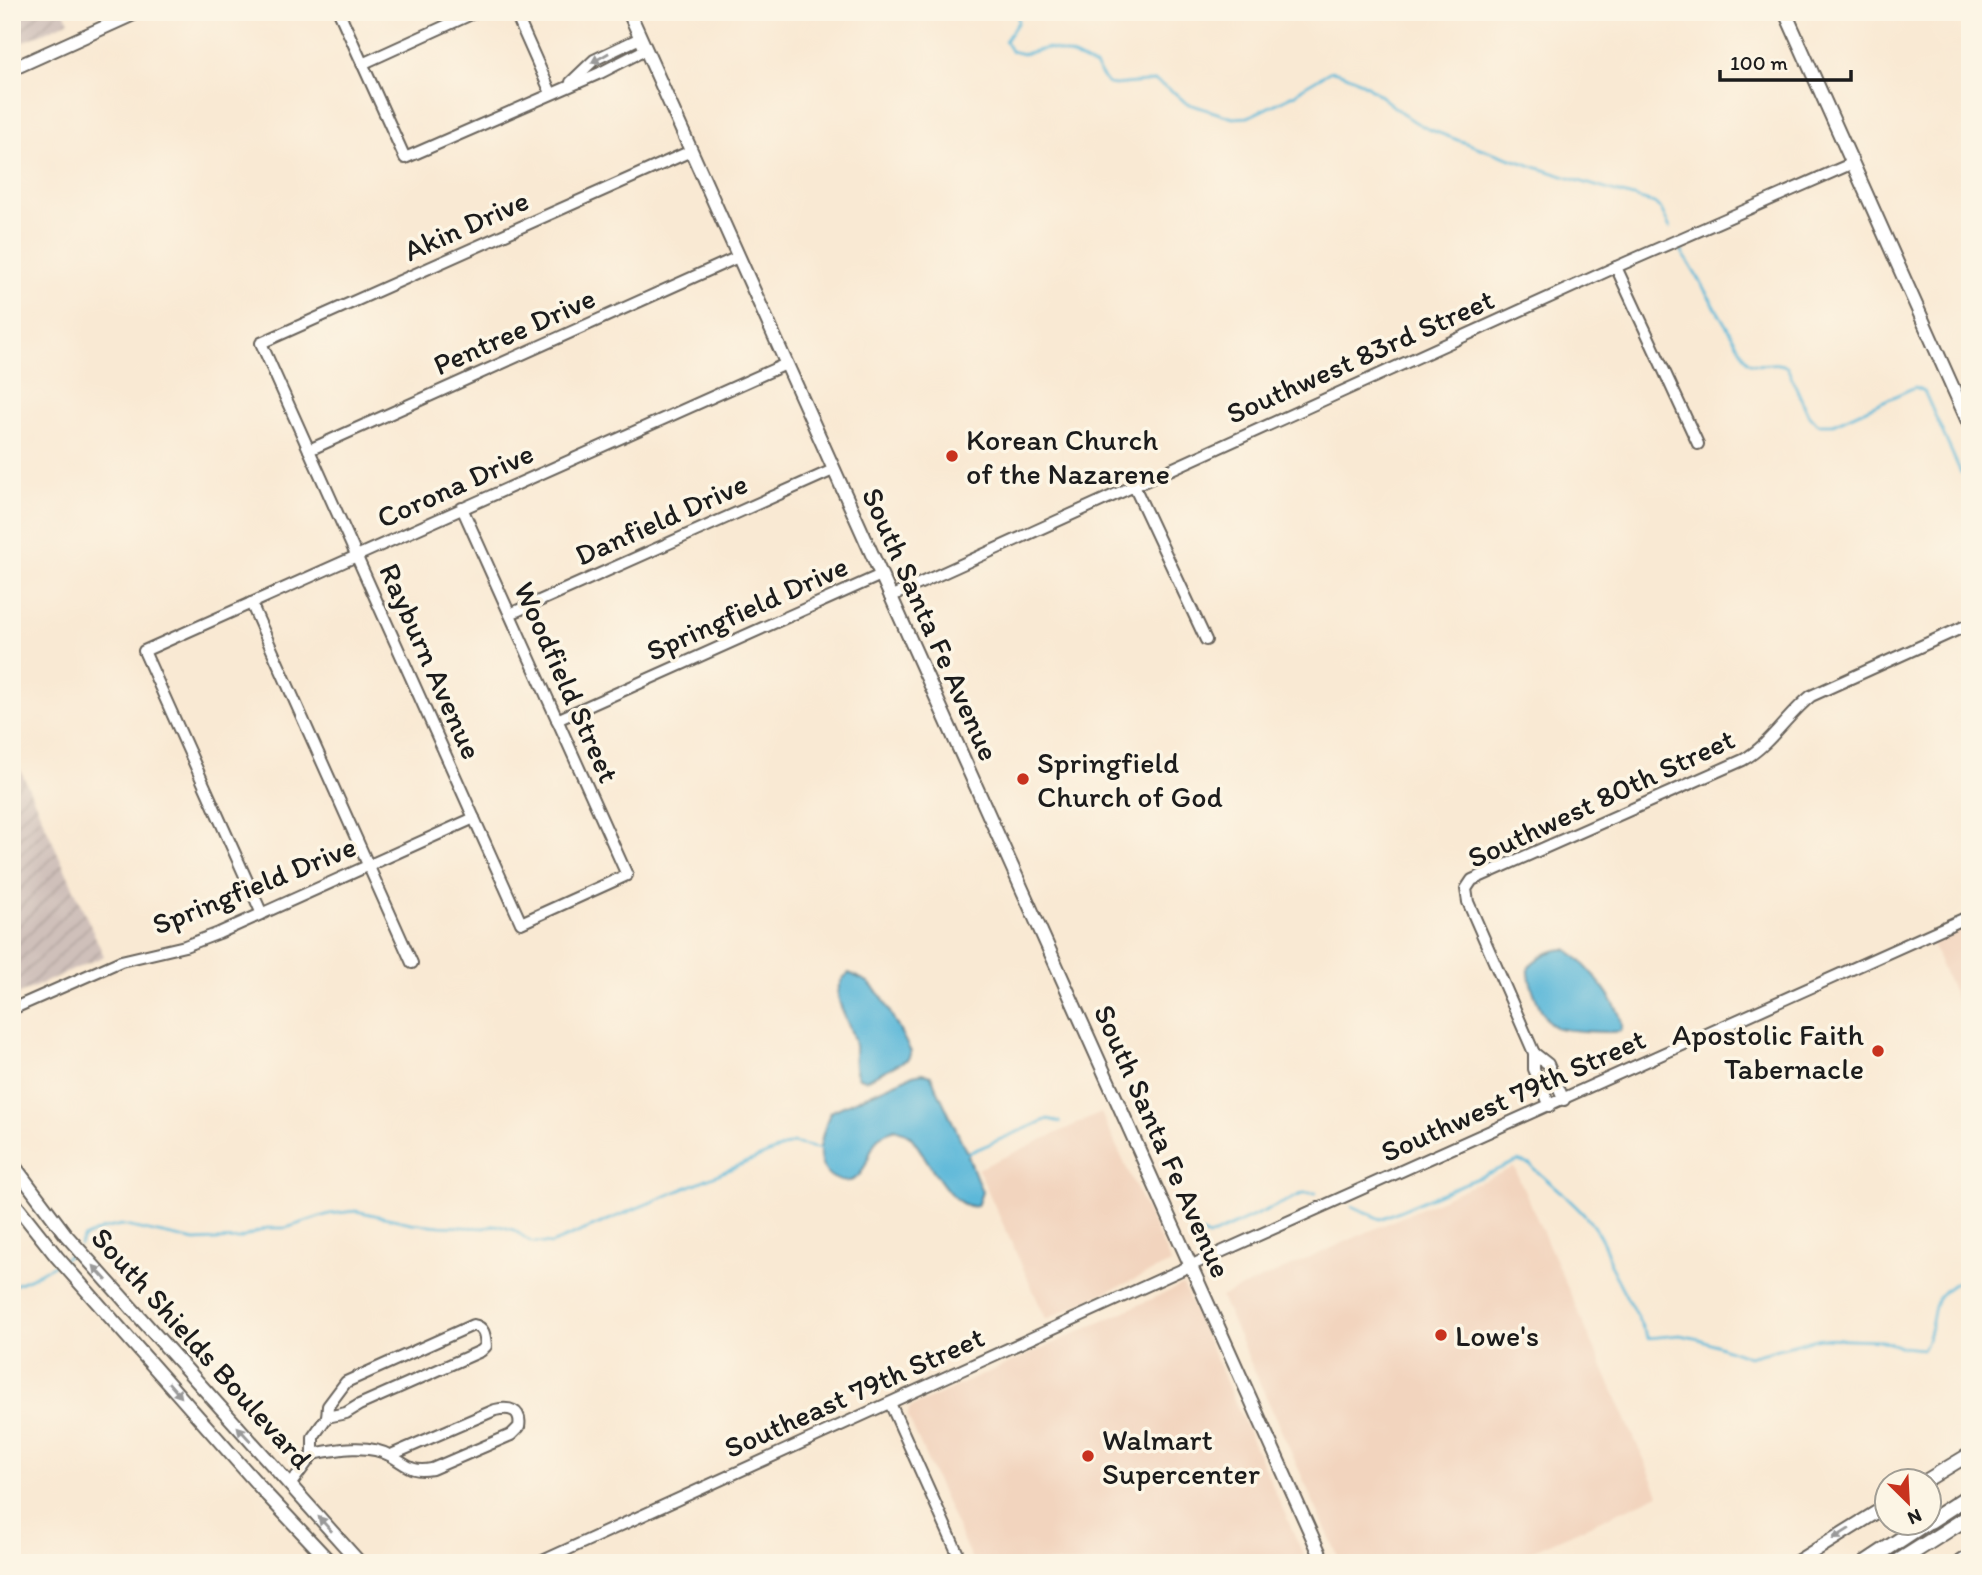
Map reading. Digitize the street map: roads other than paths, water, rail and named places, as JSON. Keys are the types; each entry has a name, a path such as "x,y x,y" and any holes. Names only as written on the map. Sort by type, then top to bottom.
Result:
{"highway":[{"path":"1944,1512 1970,1495"},
{"path":"1896,1563 1970,1516"},
{"path":"1865,1563 1906,1536"}],"main road":[{"path":"12,69 138,12"},
{"name":"South Santa Fe Avenue","path":"629,12 1324,1563"},
{"path":"1785,12 1970,426"},
{"name":"South Shields Boulevard","path":"12,1163 66,1235 360,1563"},
{"name":"South Shields Boulevard","path":"12,1200 57,1257 268,1496 331,1563"},
{"path":"131,1338 145,1324"},
{"path":"1944,1470 1970,1454"},
{"path":"1794,1563 1874,1514"},
{"path":"1959,1563 1970,1556"}],"street":[{"path":"339,12 405,158 567,86 594,60 643,44"},
{"path":"362,64 476,12"},
{"path":"515,12 551,93"},
{"name":"Akin Drive","path":"261,343 691,151"},
{"name":"Southwest 83rd Street","path":"890,597 1616,267 1853,163"},
{"name":"Pentree Drive","path":"309,450 738,257"},
{"path":"1616,267 1698,444"},
{"name":"Rayburn Avenue","path":"261,343 521,923"},
{"name":"Corona Drive","path":"262,914 144,651 786,363"},
{"name":"Danfield Drive","path":"510,614 833,470"},
{"path":"1134,486 1206,640"},
{"name":"Woodfield Street","path":"462,509 627,875 521,923"},
{"name":"Springfield Drive","path":"557,720 881,575"},
{"path":"251,603 412,963"},
{"name":"Southwest 80th Street","path":"1534,1053 1468,902 1466,889 1472,880 1743,760 1759,751 1799,705 1811,696 1970,624"},
{"name":"Springfield Drive","path":"12,1009 107,967 138,956 185,946 474,818"},
{"name":"Southwest 79th Street","path":"1191,1266 1970,916"},
{"path":"1534,1053 1548,1064 1564,1100"},
{"path":"1534,1053 1534,1069 1550,1106"},
{"name":"Southeast 79th Street","path":"538,1563 1191,1266"},
{"path":"290,1485 313,1454 313,1437 327,1417 328,1406 346,1382 467,1326 477,1325 485,1332 486,1346 481,1351 346,1413 327,1417"},
{"path":"890,1403 962,1563"},
{"path":"313,1454 362,1448 391,1455 412,1469 432,1469 511,1435 520,1423 514,1410 495,1410 391,1455"}],"water":[{"path":"1566,949 1593,974 1611,1000 1622,1023 1621,1031 1560,1028 1550,1023 1545,1016 1533,990 1529,966 1546,954"},
{"path":"849,973 868,982 882,997 911,1052 908,1059 866,1080 859,1078 857,1074 853,1037 839,998 841,981"},
{"path":"923,1073 931,1076 966,1151 969,1152 968,1156 982,1192 977,1206 957,1200 939,1180 910,1136 895,1129 875,1142 862,1172 850,1181 837,1180 829,1175 820,1159 821,1143 830,1112"}],"waterway":[{"path":"1018,12 1018,22 1005,41 1011,51 1023,54 1048,48 1095,66 1108,84 1155,81 1186,103 1233,118 1248,117 1296,94 1331,71 1345,75 1371,89 1406,116 1431,130 1542,169 1654,203 1661,209 1670,228"},
{"path":"1681,250 1748,362 1787,367 1808,414 1817,424 1833,424 1915,387 1924,391 1961,473"},
{"path":"966,1154 1048,1119 1060,1122"},
{"path":"80,1245 83,1238 121,1225 195,1241 239,1239 267,1228 286,1228 329,1214 356,1211 411,1223 440,1226 484,1228 496,1225 514,1230 531,1242 551,1244 793,1143 820,1149"},
{"path":"1352,1206 1380,1219 1518,1161 1530,1165 1579,1209 1599,1235 1610,1265 1648,1338 1680,1335 1749,1357 1820,1338 1880,1340 1901,1347 1923,1349 1939,1298 1945,1290 1970,1276"},
{"path":"1182,1197 1198,1231 1208,1237 1304,1193 1316,1193"},
{"path":"64,1259 76,1251"},
{"path":"12,1286 56,1264"}],"place":[{"name":"Korean Church of the Nazarene","path":"952,456"},
{"name":"Springfield Church of God","path":"1023,779"},
{"name":"Apostolic Faith Tabernacle","path":"1878,1051"},
{"name":"Lowe's","path":"1441,1335"},
{"name":"Walmart Supercenter","path":"1088,1456"}]}
